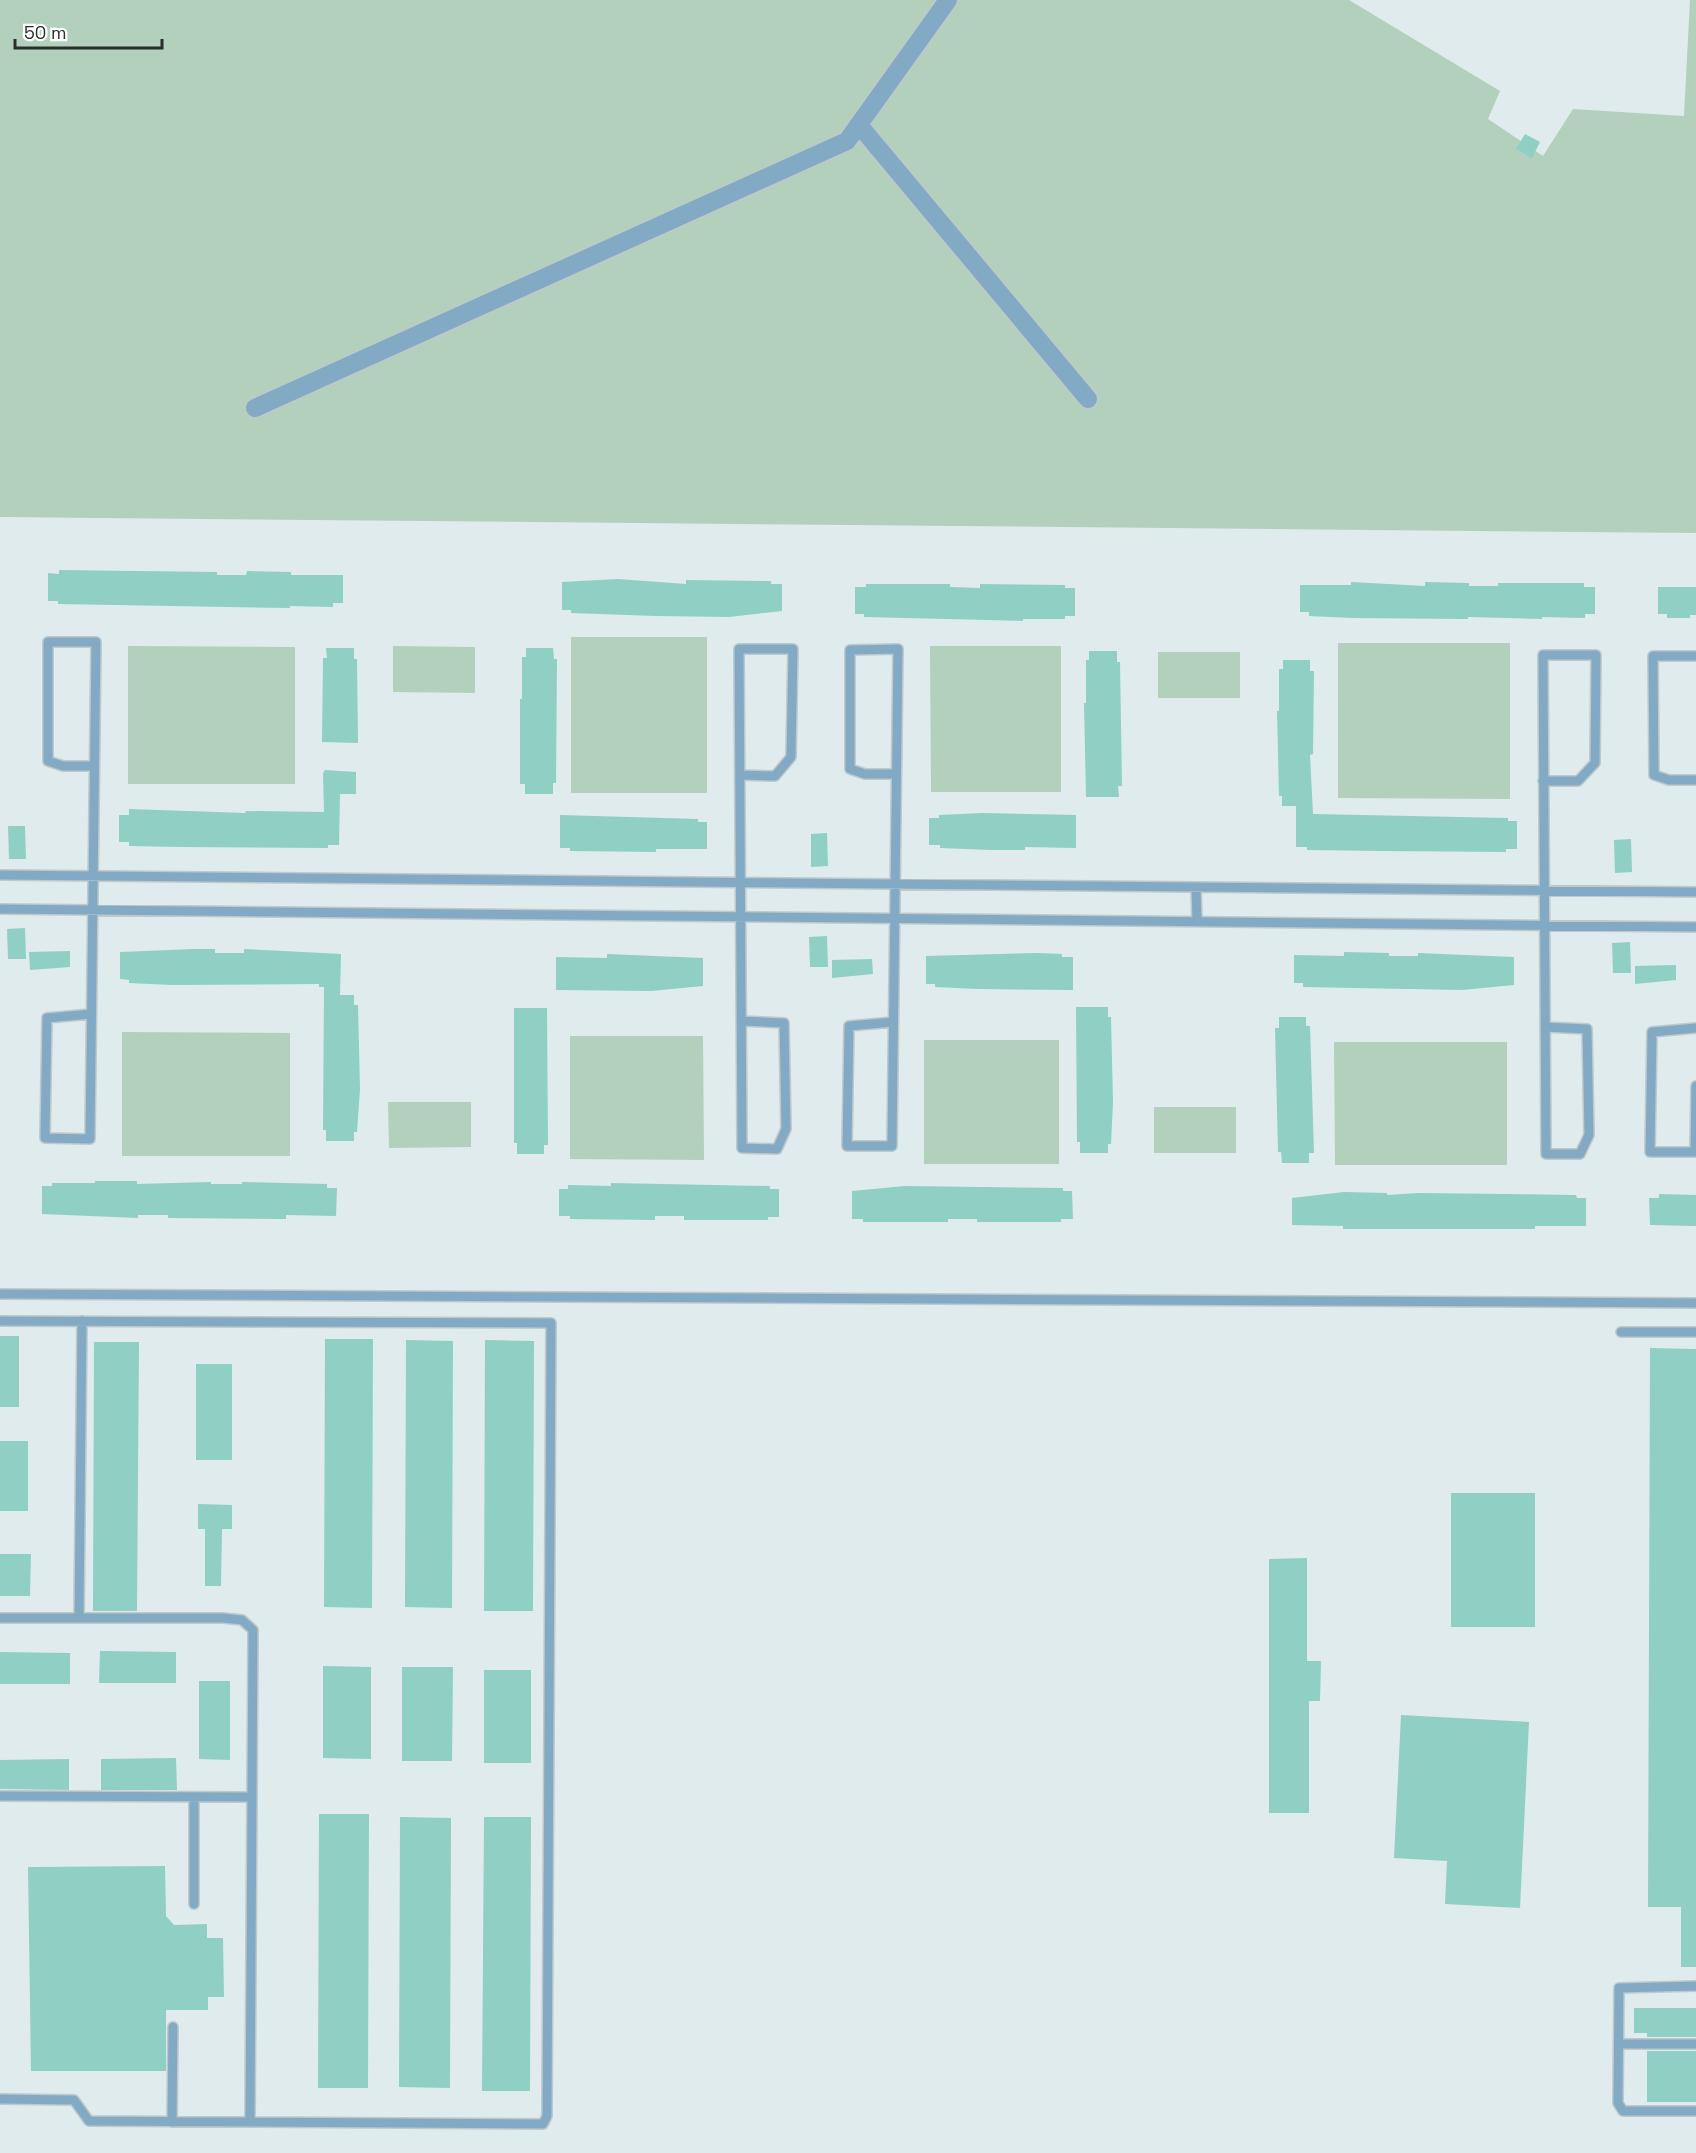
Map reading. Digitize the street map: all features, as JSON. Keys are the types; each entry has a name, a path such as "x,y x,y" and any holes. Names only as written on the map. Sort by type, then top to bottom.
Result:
{"street":[{"path":"255,408 847,141 948,0"},
{"path":"859,125 1088,399"}],"lane":[{"path":"91,1014 47,1018 45,1138 90,1138 96,642 48,642 48,761 63,766 94,766"},
{"path":"740,775 775,776 791,758 793,649 739,649 740,775 741,882 741,1022 742,1149 777,1149 786,1129 784,1023 741,1022"},
{"path":"893,1022 849,1026 847,1146 892,1146 898,650 850,650 850,769 866,774 896,774"},
{"path":"1543,781 1578,781 1595,763 1596,655 1543,655 1543,781 1546,1154 1581,1154 1589,1135 1587,1029 1545,1028"},
{"path":"1696,656 1653,656 1654,775 1669,780 1696,780"},
{"path":"0,875 1696,892"},
{"path":"1196,887 1197,922"},
{"path":"0,909 1696,927"},
{"path":"1696,1028 1652,1032 1650,1152 1695,1152 1696,1086"},
{"path":"0,1294 1696,1303"},
{"path":"0,1321 551,1323 547,2116 543,2124 89,2121 74,2100 0,2098"},
{"path":"79,1618 82,1321"},
{"path":"1622,1332 1696,1332"},
{"path":"0,1618 224,1618 242,1620 253,1630 250,2122"},
{"path":"0,1796 252,1797"},
{"path":"194,1797 194,1904"},
{"path":"1696,1986 1619,1988 1618,2103 1623,2111 1696,2111"},
{"path":"172,2122 173,2027"},
{"path":"1619,2044 1696,2044"}],"green space":[{"path":"0,0 1349,0 1500,91 1488,119 1543,156 1573,109 1684,116 1690,0 1696,0 1696,533 0,517"},
{"path":"571,637 707,637 707,793 571,793"},
{"path":"1338,643 1510,643 1510,799 1338,798"},
{"path":"128,646 295,647 295,784 128,784"},
{"path":"393,646 475,647 475,693 393,692"},
{"path":"930,646 1061,646 1061,792 931,792"},
{"path":"1158,652 1240,652 1240,698 1158,698"},
{"path":"122,1032 290,1033 290,1156 122,1156"},
{"path":"570,1036 703,1036 704,1160 570,1159"},
{"path":"924,1040 1059,1040 1059,1164 924,1164"},
{"path":"1334,1042 1507,1042 1507,1165 1335,1165"},
{"path":"388,1102 471,1102 471,1147 389,1148"},
{"path":"1154,1107 1236,1107 1236,1153 1154,1153"}],"building":[{"path":"1525,134 1540,142 1532,158 1516,149"},
{"path":"59,570 217,572 217,575 246,575 247,571 291,572 291,575 343,575 343,603 333,603 333,607 290,606 290,608 58,604 58,601 48,601 48,573 59,574"},
{"path":"618,579 686,584 686,580 771,581 771,584 782,584 782,611 729,617 571,613 571,610 562,610 562,582"},
{"path":"1351,582 1425,586 1425,582 1469,583 1469,586 1498,586 1498,583 1584,583 1584,587 1595,587 1595,614 1585,614 1585,618 1468,617 1468,619 1352,618 1309,616 1309,612 1300,612 1300,585 1351,585"},
{"path":"866,584 950,584 950,587 980,588 980,584 1065,585 1065,588 1075,588 1075,616 1065,616 1065,619 1023,619 1023,621 864,617 864,614 855,614 855,587 866,587"},
{"path":"1658,587 1696,587 1696,615 1690,615 1690,618 1667,618 1667,614 1658,614"},
{"path":"326,648 354,648 354,659 357,659 358,743 322,742 323,658 327,658"},
{"path":"526,648 553,648 554,659 557,659 556,783 553,783 553,794 525,794 525,784 520,784 520,699 522,699 522,657 526,657"},
{"path":"1089,651 1117,651 1117,662 1120,662 1122,786 1118,786 1119,797 1086,797 1084,703 1086,703 1086,660 1089,660"},
{"path":"1283,660 1310,660 1310,671 1314,671 1313,754 1310,755 1313,814 1508,818 1508,821 1517,821 1517,849 1506,849 1506,852 1381,851 1307,850 1307,847 1296,847 1296,806 1282,806 1282,796 1279,796 1277,711 1279,711 1279,669 1283,669"},
{"path":"325,770 356,772 356,794 340,794 339,845 328,845 328,848 180,847 129,846 129,842 119,842 119,815 129,815 129,809 246,813 245,811 324,812 323,773"},
{"path":"982,813 1076,815 1076,848 1025,847 1025,850 991,850 940,848 940,845 929,845 929,818 939,818 939,815"},
{"path":"560,815 698,819 698,822 707,822 707,849 656,849 656,852 570,851 570,848 560,848"},
{"path":"8,826 25,826 26,859 9,859"},
{"path":"827,833 828,866 811,867 811,834"},
{"path":"1631,839 1632,872 1615,873 1614,840"},
{"path":"25,928 26,959 8,959 7,929"},
{"path":"827,936 828,967 810,967 809,937"},
{"path":"1630,942 1631,973 1613,973 1612,943"},
{"path":"215,949 215,953 244,953 244,949 341,954 340,995 354,995 354,1005 358,1005 360,1089 357,1132 354,1132 354,1141 326,1141 326,1130 323,1130 324,987 319,987 319,984 172,985 129,983 129,980 120,979 120,952"},
{"path":"70,951 70,967 30,970 29,952"},
{"path":"1344,952 1389,953 1389,956 1418,956 1418,953 1514,957 1514,985 1462,990 1303,987 1303,983 1294,983 1294,955 1344,956"},
{"path":"1037,953 1073,957 1073,990 978,989 935,987 935,984 926,984 926,956"},
{"path":"607,954 703,958 703,986 651,991 556,990 556,957 607,958"},
{"path":"872,959 873,974 832,978 832,960"},
{"path":"1676,965 1676,980 1635,984 1635,966"},
{"path":"1076,1007 1108,1007 1108,1017 1111,1017 1113,1102 1111,1144 1108,1144 1108,1153 1080,1153 1080,1142 1077,1142"},
{"path":"514,1008 547,1008 548,1145 544,1145 544,1154 517,1154 517,1143 514,1143"},
{"path":"1279,1017 1306,1017 1306,1026 1310,1026 1314,1153 1309,1153 1309,1163 1282,1163 1281,1152 1278,1152 1275,1028 1279,1028"},
{"path":"95,1181 137,1181 137,1184 211,1182 211,1184 242,1184 242,1182 327,1184 327,1188 337,1188 336,1216 286,1215 286,1219 168,1218 168,1215 138,1215 138,1218 42,1214 42,1186 52,1186 52,1183 95,1183"},
{"path":"611,1183 770,1186 770,1189 779,1189 779,1217 768,1217 768,1220 684,1220 684,1216 655,1216 655,1220 570,1219 570,1216 559,1216 559,1189 568,1189 568,1185 611,1186"},
{"path":"905,1186 1063,1188 1063,1191 1072,1191 1073,1219 1061,1219 1061,1222 977,1222 977,1219 948,1219 948,1222 863,1222 863,1219 852,1219 852,1191"},
{"path":"1344,1192 1387,1193 1387,1195 1418,1193 1576,1195 1577,1198 1586,1198 1586,1226 1535,1226 1535,1229 1343,1229 1343,1226 1292,1225 1292,1198"},
{"path":"1659,1194 1696,1195 1696,1226 1650,1225 1649,1198 1659,1198"},
{"path":"0,1336 19,1336 19,1407 0,1407"},
{"path":"325,1339 373,1339 372,1608 324,1607"},
{"path":"406,1340 453,1341 452,1608 405,1607"},
{"path":"485,1340 534,1341 533,1611 484,1611"},
{"path":"94,1342 139,1342 137,1611 93,1611"},
{"path":"1650,1348 1696,1349 1696,1967 1681,1967 1681,1907 1648,1907"},
{"path":"196,1364 232,1364 232,1460 196,1460"},
{"path":"0,1441 28,1441 28,1511 0,1511"},
{"path":"1451,1493 1535,1493 1535,1627 1451,1627"},
{"path":"198,1504 232,1505 232,1529 222,1529 221,1586 205,1586 205,1529 198,1529"},
{"path":"0,1554 31,1554 30,1596 0,1596"},
{"path":"1307,1558 1307,1661 1321,1661 1320,1701 1309,1701 1309,1813 1269,1813 1269,1559"},
{"path":"100,1651 176,1652 176,1683 99,1683"},
{"path":"0,1652 70,1653 70,1684 0,1684"},
{"path":"323,1666 371,1667 371,1759 323,1758"},
{"path":"402,1667 453,1667 452,1761 402,1761"},
{"path":"484,1670 531,1670 531,1763 484,1763"},
{"path":"199,1681 230,1681 230,1760 199,1759"},
{"path":"1401,1715 1529,1722 1520,1908 1445,1904 1447,1861 1394,1858"},
{"path":"176,1758 177,1790 101,1790 101,1759"},
{"path":"69,1759 69,1790 0,1789 0,1760"},
{"path":"319,1814 369,1814 368,2088 318,2088"},
{"path":"400,1817 451,1818 450,2088 399,2087"},
{"path":"484,1817 531,1817 530,2091 482,2091"},
{"path":"165,1866 166,1916 174,1925 207,1924 207,1938 223,1938 224,1997 208,1997 208,2010 166,2010 166,2071 31,2071 28,1867"},
{"path":"1634,2008 1696,2008 1696,2037 1647,2037 1647,2033 1634,2033"},
{"path":"1647,2051 1696,2051 1696,2102 1647,2102"}]}
